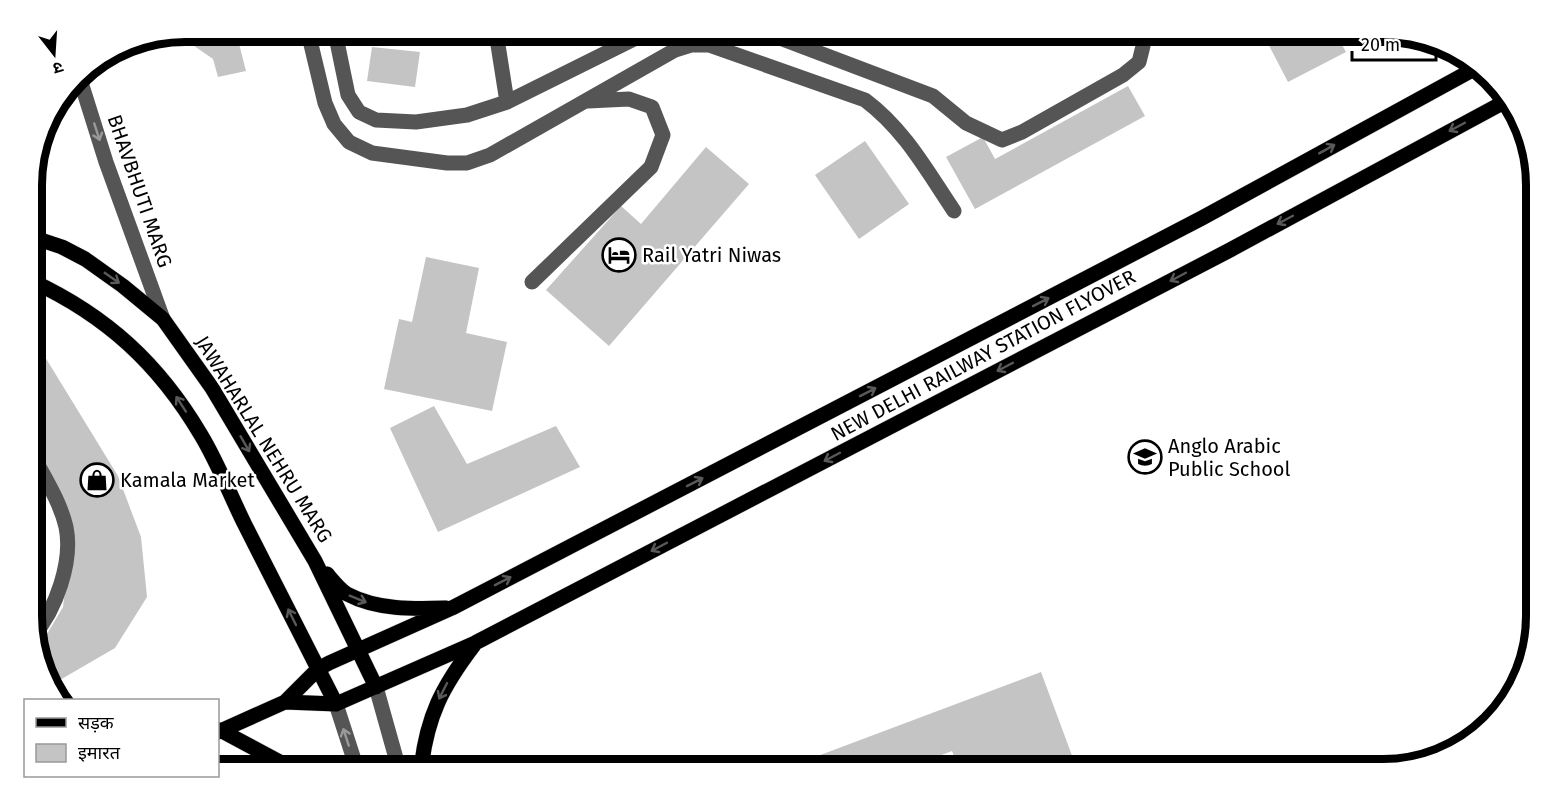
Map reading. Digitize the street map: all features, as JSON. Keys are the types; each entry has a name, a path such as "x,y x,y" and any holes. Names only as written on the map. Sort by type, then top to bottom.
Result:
{"main road":[{"name":"NEW DELHI RAILWAY STATION FLYOVER","path":"285,702 318,669 452,608 1202,218 1469,72"},
{"name":"NEW DELHI RAILWAY STATION FLYOVER","path":"336,704 475,643 1230,250 1500,104"},
{"name":"JAWAHARLAL NEHRU MARG","path":"42,241 85,259 163,319 212,388 315,561"},
{"path":"42,286 85,309 132,345 169,386 201,436 336,704 285,702 219,731"},
{"path":"315,561 345,593 371,604 396,608 452,608"},
{"path":"315,561 376,687"},
{"path":"423,759 434,709 450,677 475,643"},
{"path":"219,731 272,759"}],"street":[{"path":"310,42 325,103 334,124 349,142 372,153 447,163 467,162 490,154 675,50 691,45 709,45 865,100 885,115 900,131 954,211"},
{"path":"337,42 348,95 359,112 376,120 416,122 467,115 507,102 628,42"},
{"path":"497,42 507,102"},
{"path":"790,42 933,96 966,123 1002,140 1022,132 1124,75 1139,62 1142,42"},
{"name":"BHAVBHUTI MARG","path":"82,87 106,162 163,319"},
{"path":"532,282 651,167 663,135 652,107 629,99 585,101"},
{"path":"42,474 59,507 66,528 62,577 55,602 43,626"},
{"path":"376,687 396,759"},
{"path":"336,704 354,759"}],"building":[{"path":"188,42 239,42 246,71 218,77 213,59"},
{"path":"1267,42 1340,42 1346,52 1288,82"},
{"path":"372,47 420,52 415,87 367,81"},
{"path":"1128,86 1145,116 975,209 946,157 983,137 995,159"},
{"path":"865,141 909,204 859,239 815,175"},
{"path":"706,147 749,184 609,346 546,290 621,206 641,224"},
{"path":"426,257 479,268 466,333 507,342 492,411 384,389 399,319 412,322"},
{"path":"42,352 118,476 141,537 147,597 115,648 58,681 44,639 63,607 72,533 65,506 42,461"},
{"path":"434,406 467,464 556,426 580,467 438,532 390,428"},
{"path":"1041,672 1073,759 955,759 952,751 931,759 810,759"}],"place":[{"name":"Rail Yatri Niwas","path":"619,255"},
{"name":"Anglo Arabic Public School","path":"1145,457"},
{"name":"Kamala Market","path":"97,480"}]}
